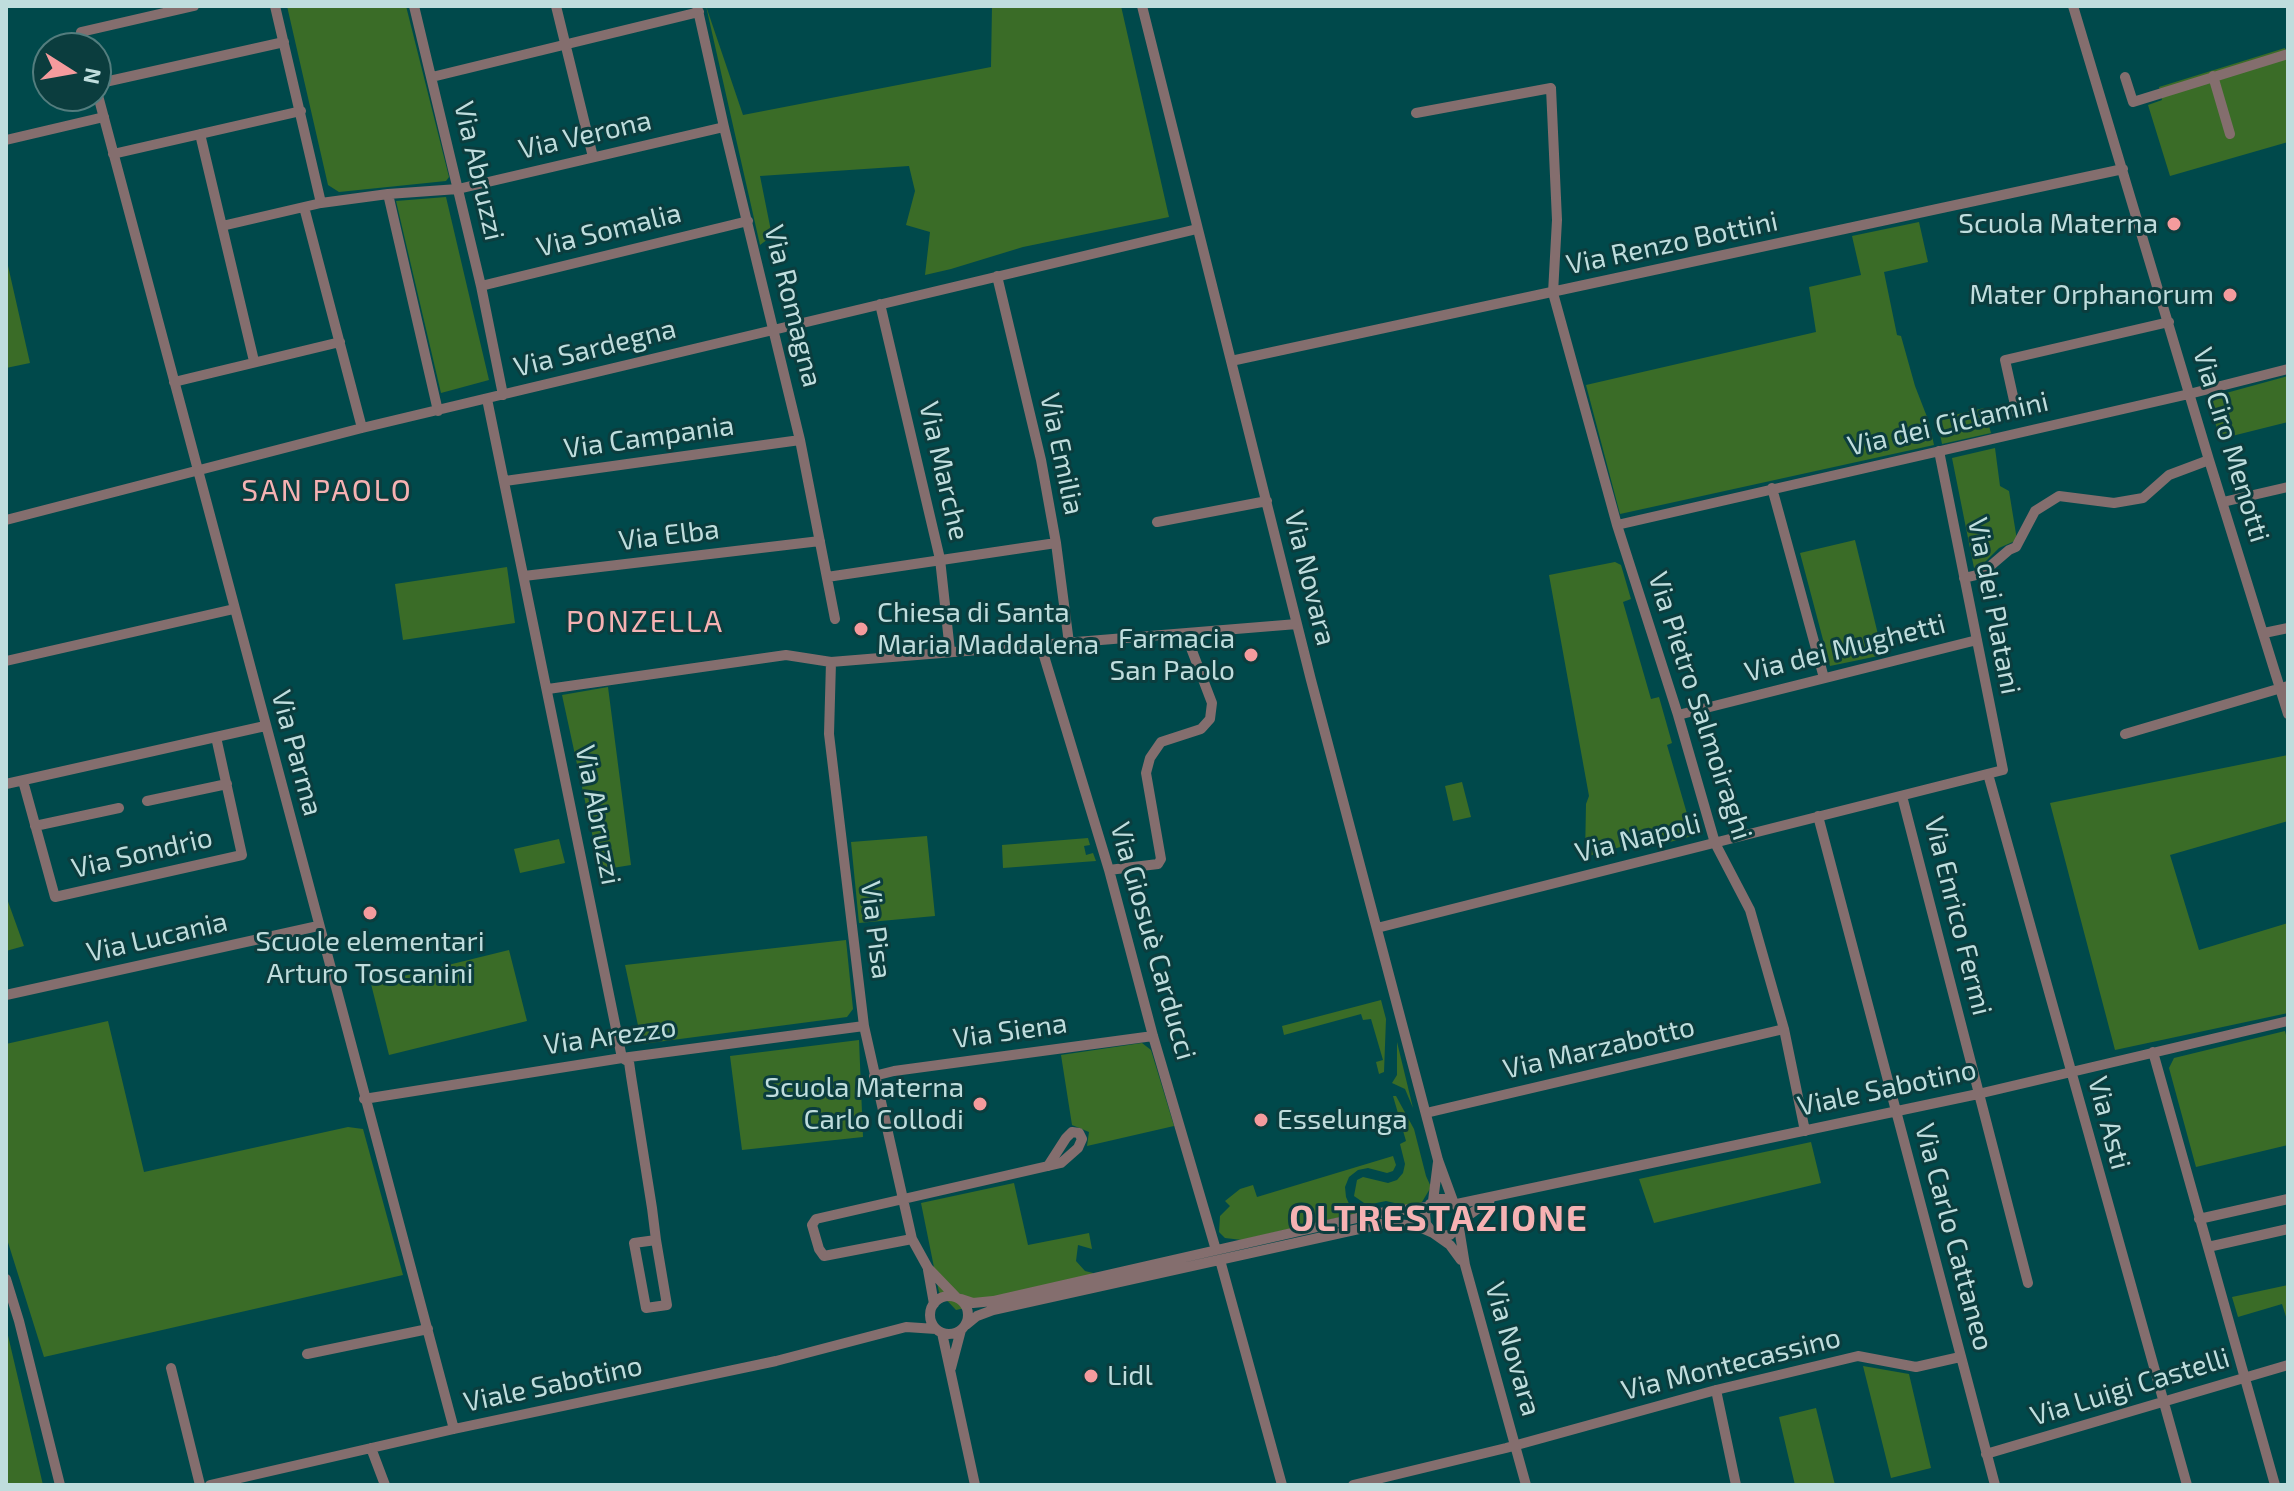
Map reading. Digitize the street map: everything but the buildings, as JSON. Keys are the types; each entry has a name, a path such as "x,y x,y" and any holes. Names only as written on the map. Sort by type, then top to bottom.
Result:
{"street":[{"path":"81,32 194,6"},
{"path":"275,6 321,203"},
{"name":"Via Abruzzi","path":"414,6 481,286 503,395"},
{"path":"556,6 593,157"},
{"name":"Via Novara","path":"1142,6 1297,624 1438,1160 1455,1202"},
{"name":"Via Ciro Menotti","path":"2073,6 2209,460 2284,687 2288,714"},
{"path":"432,77 698,9"},
{"name":"Via Romagna","path":"698,9 800,440 835,619"},
{"path":"112,82 284,42"},
{"path":"2125,77 2133,102 2288,54"},
{"path":"2213,76 2230,134"},
{"name":"Via Pietro Salmoiraghi","path":"1416,113 1551,88 1557,220 1553,293 1617,525 1715,843 1750,910 1784,1029 1805,1131"},
{"path":"113,154 301,111"},
{"name":"Via Parma","path":"103,112 454,1429"},
{"path":"6,140 104,117"},
{"name":"Via Verona","path":"222,226 321,203 458,189 724,127"},
{"path":"200,134 254,361"},
{"name":"Via Renzo Bottini","path":"1231,361 2123,169"},
{"path":"388,194 438,411"},
{"path":"304,207 362,428"},
{"name":"Via Somalia","path":"481,286 748,221"},
{"name":"Via Sardegna","path":"6,520 773,324 880,304 1197,229"},
{"name":"Via Emilia","path":"997,276 1041,460 1069,643"},
{"name":"Via Marche","path":"880,304 940,559 950,651"},
{"name":"Via dei Ciclamini","path":"2017,414 2005,360 2169,322"},
{"path":"174,382 340,342"},
{"name":"Via dei Ciclamini","path":"1617,525 2288,369"},
{"name":"Via Abruzzi","path":"487,399 622,1058 629,1062 667,1305 646,1308 634,1243 656,1240"},
{"name":"Via Campania","path":"505,481 800,440"},
{"name":"Via dei Platani","path":"1939,451 2003,770"},
{"path":"1964,578 1981,574 2016,547 2035,511 2059,496 2114,503 2143,498 2169,475 2209,460"},
{"path":"2223,502 2288,487"},
{"path":"1772,488 1824,678"},
{"path":"1157,522 1267,501"},
{"name":"Via Elba","path":"524,576 820,541"},
{"path":"827,577 1056,543"},
{"path":"6,661 234,609"},
{"path":"548,689 786,655 831,662 1297,624"},
{"path":"2264,633 2288,628"},
{"path":"1109,870 1158,864 1161,859 1146,773 1150,758 1161,742 1201,729 1210,719 1212,703 1186,635"},
{"name":"Via dei Mughetti","path":"1678,715 1977,640"},
{"name":"Via Giosuè Carducci","path":"1041,646 1109,870 1153,1036 1282,1485"},
{"name":"Via Pisa","path":"831,662 829,734 864,1026 912,1239 928,1268 958,1298"},
{"path":"2125,734 2284,687"},
{"path":"6,784 265,726"},
{"name":"Via Sondrio","path":"23,781 55,897 242,855 216,737"},
{"name":"Via Napoli","path":"1377,928 2003,770"},
{"name":"Via Asti","path":"1988,774 2187,1485"},
{"name":"Via Sondrio","path":"147,801 227,784"},
{"name":"Via Enrico Fermi","path":"1902,796 2028,1283"},
{"name":"Via Sondrio","path":"35,826 119,808"},
{"name":"Via Carlo Cattaneo","path":"1818,816 1995,1485"},
{"name":"Via Lucania","path":"6,995 318,926"},
{"name":"Viale Sabotino","path":"1455,1202 1495,1197 1978,1094 2288,1021"},
{"name":"Via Arezzo","path":"364,1099 622,1058 864,1026"},
{"name":"Via Marzabotto","path":"1426,1113 1784,1029"},
{"name":"Via Siena","path":"874,1076 1153,1036"},
{"path":"2153,1052 2275,1485"},
{"name":"Via Novara","path":"1430,1204 1438,1160"},
{"path":"912,1239 824,1256 812,1225 816,1219 1048,1166"},
{"name":"Viale Sabotino","path":"1461,1224 1495,1197"},
{"path":"939,1331 955,1333 977,1316 993,1310 1218,1255 1379,1213 1430,1204 1443,1198 1455,1202 1461,1224 1450,1235 1436,1234 1417,1226 1386,1223 1218,1255 993,1301 973,1303 943,1297 932,1308 932,1323 939,1331 975,1485"},
{"path":"2199,1219 2288,1199"},
{"path":"1430,1204 1426,1224 1436,1234"},
{"name":"Via Novara","path":"1461,1224 1465,1265 1526,1485"},
{"path":"2208,1247 2288,1229"},
{"name":"Via Novara","path":"1436,1234 1450,1245 1465,1265"},
{"name":"Via Pisa","path":"928,1268 932,1308"},
{"path":"6,1279 60,1485"},
{"path":"949,1374 968,1314 958,1298"},
{"name":"Viale Sabotino","path":"210,1485 454,1429 776,1361 906,1327 932,1308"},
{"name":"Viale Sabotino","path":"906,1327 939,1331"},
{"path":"307,1354 428,1329"},
{"name":"Via Montecassino","path":"1353,1485 1396,1480 1716,1390 1858,1356 1916,1367 1960,1357"},
{"name":"Via Luigi Castelli","path":"1986,1454 2288,1365"},
{"path":"171,1368 200,1485"},
{"path":"1716,1390 1736,1485"},
{"path":"371,1448 385,1485"}],"green space":[{"path":"287,6 406,6 449,177 446,181 339,192 328,185"},
{"path":"706,6 743,115 991,67 992,6 1121,6 1169,217 1023,247 925,275 930,232 906,225 915,191 909,166 760,176 772,236 760,245"},
{"path":"2285,48 2288,59 2288,142 2170,176 2148,105 2162,100 2159,87"},
{"path":"446,197 489,380 441,393 396,201"},
{"path":"1919,222 1928,262 1884,272 1897,335 1901,336 1934,445 1620,514 1586,385 1816,332 1809,287 1861,275 1852,236"},
{"path":"6,257 30,363 6,368"},
{"path":"2288,376 2288,422 2220,439 2208,398"},
{"path":"1984,408 1991,433 1942,444 1937,419"},
{"path":"1995,448 2000,486 2009,491 2017,540 1999,548 1981,566 1974,568 1952,458"},
{"path":"1855,540 1883,655 1830,666 1800,553"},
{"path":"1615,562 1621,565 1631,599 1623,602 1651,699 1659,697 1672,743 1667,745 1690,824 1697,823 1700,834 1666,843 1663,835 1585,857 1586,804 1589,796 1549,575"},
{"path":"507,567 515,623 403,640 395,584"},
{"path":"608,687 631,865 600,870 562,695"},
{"path":"2288,755 2288,821 2170,855 2199,950 2288,923 2288,1013 2115,1050 2050,803"},
{"path":"1462,782 1471,817 1453,821 1445,786"},
{"path":"927,836 935,916 859,923 851,842"},
{"path":"1088,838 1090,845 1084,846 1086,855 1093,853 1096,861 1003,868 1002,845"},
{"path":"559,839 565,863 520,873 514,849"},
{"path":"6,896 24,946 6,951"},
{"path":"846,940 853,1009 847,1017 642,1044 625,965"},
{"path":"509,950 527,1021 389,1055 371,984"},
{"path":"1381,1000 1386,1019 1384,1072 1379,1074 1376,1062 1383,1060 1371,1019 1363,1020 1361,1014 1284,1035 1282,1026"},
{"path":"108,1021 144,1172 348,1127 363,1129 403,1275 44,1357 6,1236 6,1044"},
{"path":"2285,1031 2288,1043 2288,1145 2196,1167 2169,1068 2174,1058"},
{"path":"859,1040 863,1137 742,1150 730,1056"},
{"path":"1397,1042 1413,1108 1405,1089 1392,1083 1397,1075"},
{"path":"1142,1043 1151,1050 1174,1126 1087,1146 1089,1132 1072,1125 1061,1055"},
{"path":"1393,1096 1396,1096 1414,1129 1431,1187 1422,1202 1412,1207 1386,1201 1367,1205 1354,1196 1357,1180 1363,1177 1388,1183 1397,1180 1403,1173 1405,1164 1400,1144 1406,1141"},
{"path":"1811,1142 1821,1183 1654,1223 1639,1179"},
{"path":"1393,1156 1396,1165 1393,1171 1387,1173 1368,1168 1358,1170 1349,1177 1345,1187 1346,1197 1350,1206 1362,1212 1242,1240 1225,1238 1219,1232 1220,1216 1230,1206 1225,1201 1240,1189 1253,1185 1257,1197"},
{"path":"1014,1183 1028,1245 1089,1233 1092,1249 1078,1245 1076,1261 1085,1271 1093,1273 1094,1279 956,1310 939,1292 921,1203"},
{"path":"2288,1285 2288,1323 2282,1304 2238,1317 2232,1297"},
{"path":"6,1327 43,1485 6,1485"},
{"path":"1863,1366 1909,1374 1931,1468 1891,1478"},
{"path":"1816,1408 1835,1485 1795,1485 1779,1417"}],"place":[{"name":"Scuola Materna","path":"2174,224"},
{"name":"Mater Orphanorum","path":"2230,295"},
{"name":"Chiesa di Santa Maria Maddalena","path":"861,629"},
{"name":"Farmacia San Paolo","path":"1251,655"},
{"name":"Scuole elementari Arturo Toscanini","path":"370,913"},
{"name":"Scuola Materna Carlo Collodi","path":"980,1104"},
{"name":"Esselunga","path":"1261,1120"},
{"name":"Lidl","path":"1091,1376"}],"district":[{"name":"SAN PAOLO","path":"327,491"},
{"name":"PONZELLA","path":"645,622"},
{"name":"OLTRESTAZIONE","path":"1439,1219"}]}
